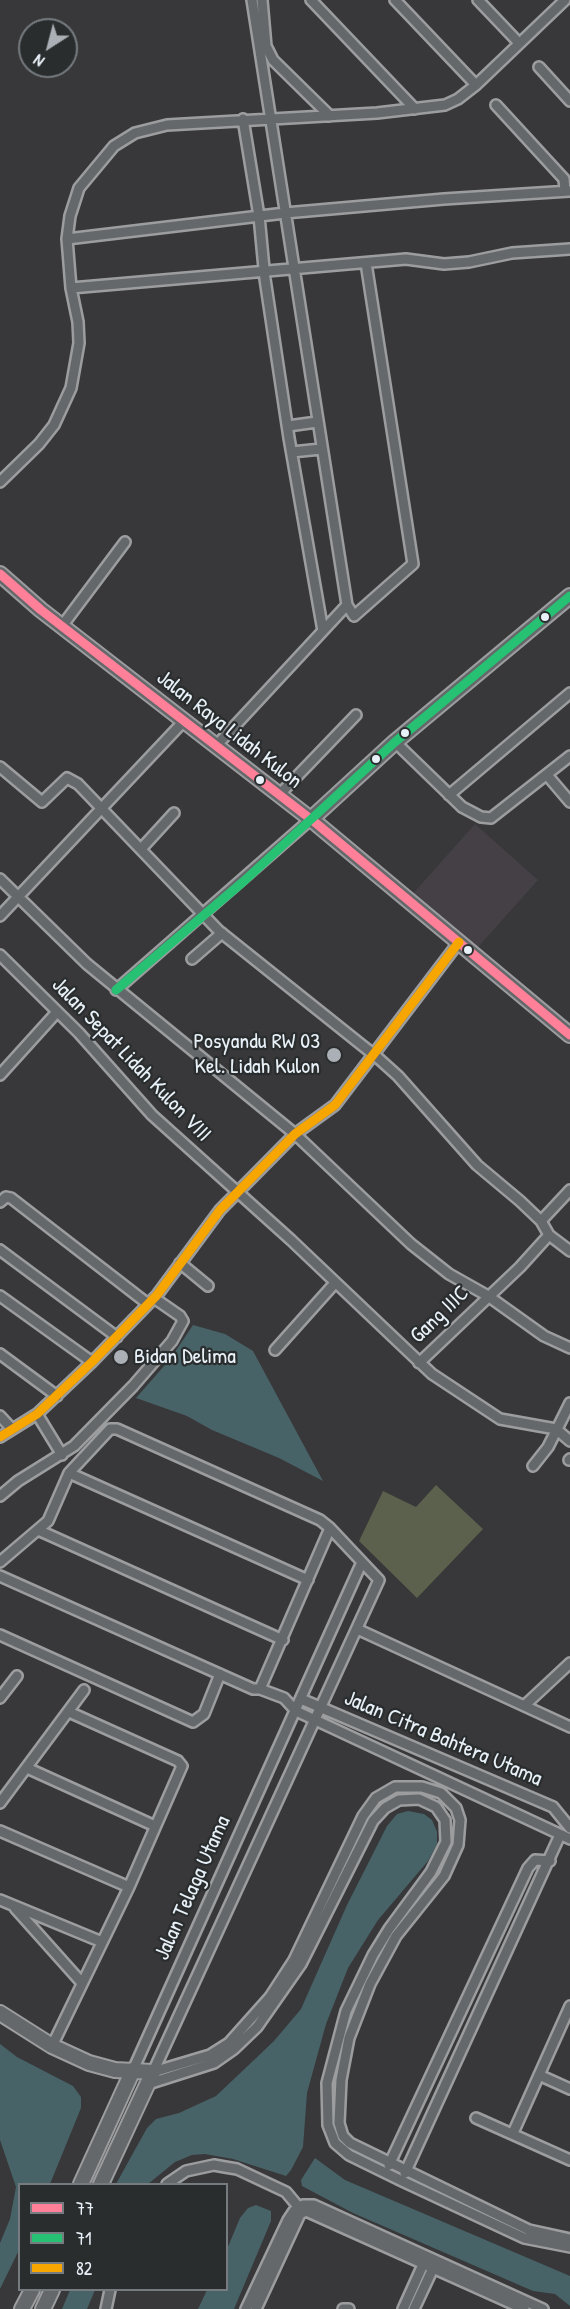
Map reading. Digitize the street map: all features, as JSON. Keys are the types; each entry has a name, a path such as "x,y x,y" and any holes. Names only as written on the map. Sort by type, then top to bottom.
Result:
{"main road":[{"name":"Jalan Raya Lidah Kulon","path":"0,574 62,626 279,795 569,1032"},
{"path":"310,820 396,742 570,596"},
{"path":"0,2013 52,2046 131,2076 150,2078 101,2183"},
{"path":"81,2183 131,2076"},
{"path":"22,2309 31,2291"},
{"path":"43,2309 51,2291"}],"street":[{"path":"252,0 321,449 347,605 354,616 413,564 366,263"},
{"path":"262,0 266,46 273,60 330,116"},
{"path":"311,0 415,109"},
{"path":"395,0 476,85"},
{"path":"478,0 519,43"},
{"path":"0,482 39,444 54,425 71,388 79,343 78,322 70,288 67,239 79,188 114,146 135,133 166,125 330,116 445,105 458,99 476,85 564,0"},
{"path":"539,68 570,101"},
{"path":"67,239 285,213 444,198 568,191 564,179 496,105"},
{"path":"243,119 292,452 323,631"},
{"path":"70,288 406,259 444,264 469,262 512,253 570,249"},
{"path":"288,426 317,422"},
{"path":"292,452 321,449"},
{"path":"62,626 125,542"},
{"path":"216,746 347,605"},
{"path":"449,795 570,693"},
{"path":"279,795 356,715"},
{"path":"0,916 184,721"},
{"path":"396,742 467,811 481,817 496,817 570,756"},
{"path":"0,767 42,802 69,778 222,933 399,1076 477,1165 541,1221 549,1235 570,1251"},
{"path":"547,775 570,802"},
{"path":"141,849 174,813"},
{"path":"116,990 310,820"},
{"path":"0,879 44,924 116,990 294,1134 411,1244 449,1274 488,1296 544,1336 570,1348"},
{"path":"192,959 222,933"},
{"path":"0,1437 37,1414 92,1362 151,1301 206,1226 238,1192 294,1134 335,1105 372,1052 459,942"},
{"name":"Jalan Sepat Lidah Kulon VIII","path":"0,955 57,1012 152,1115 238,1192 419,1363 445,1384 500,1419 556,1429"},
{"path":"0,1075 57,1012"},
{"path":"541,1221 570,1190"},
{"path":"0,1202 6,1197 11,1198 151,1301 182,1318 179,1331 133,1386 84,1437 62,1455 18,1480 0,1496"},
{"name":"Gang IIIC","path":"419,1363 520,1268 549,1235"},
{"path":"0,1250 117,1337"},
{"path":"180,1263 208,1286"},
{"path":"275,1350 335,1283"},
{"path":"0,1296 92,1362"},
{"path":"0,1354 57,1396"},
{"path":"533,1467 548,1447 570,1403"},
{"path":"37,1414 62,1455"},
{"path":"0,1416 12,1429"},
{"path":"0,1562 48,1521 69,1473 110,1429 117,1429 320,1520 362,1562"},
{"path":"556,1429 570,1441"},
{"path":"69,1473 308,1580"},
{"path":"260,1689 330,1528"},
{"path":"38,1530 283,1640"},
{"name":"Jalan Telaga Utama","path":"131,2076 362,1562 379,1580 150,2078"},
{"name":"Jalan Citra Bahtera Utama","path":"0,1576 253,1689 260,1689 284,1698 296,1711 570,1839"},
{"path":"357,1629 570,1728"},
{"path":"0,1635 193,1722 204,1714 220,1674"},
{"path":"524,1706 570,1663"},
{"path":"0,1698 17,1676"},
{"path":"0,1803 84,1690"},
{"name":"Jalan Citra Bahtera Utama","path":"301,1699 553,1807 568,1825"},
{"path":"52,2046 129,1887 181,1769 181,1764 69,1712"},
{"path":"27,1768 155,1826"},
{"path":"150,2078 210,2055 229,2043 263,2005 294,1960 363,1816 376,1798 395,1787 422,1787 441,1793 456,1808 460,1820 458,1845 453,1860 396,1936 369,1984 349,2038 341,2080 339,2123 343,2136 350,2143 529,2230 570,2239"},
{"path":"150,2078 214,2063 234,2049 257,2026 301,1964 373,1821 385,1808 399,1800 419,1799 436,1807 445,1820 446,1842 431,1872 389,1929 346,2011 327,2083 328,2125 335,2143 349,2155 524,2238 550,2245 570,2247"},
{"path":"0,1831 129,1887"},
{"path":"402,2181 560,1835"},
{"path":"385,2173 528,1868 536,1860 550,1861"},
{"path":"0,1900 102,1942"},
{"path":"13,1906 82,1983"},
{"path":"513,2133 569,2011"},
{"path":"539,2076 570,2089"},
{"path":"476,2118 570,2160"},
{"path":"168,2183 186,2171 214,2165 245,2173 286,2192 301,2210 310,2211 543,2309"},
{"path":"246,2309 288,2220 301,2210"},
{"path":"256,2309 301,2210"},
{"path":"403,2309 430,2262"},
{"path":"414,2309 430,2262"},
{"path":"430,2262 524,2309"},
{"path":"106,2309 110,2291"},
{"path":"343,2309 349,2309"}],"shaded area":[{"path":"475,824 538,880 471,955 408,899"}],"green space":[{"path":"436,1485 483,1529 417,1598 359,1541 383,1491 416,1507"}],"water":[{"path":"193,1325 225,1334 253,1351 323,1481 279,1458 212,1430 187,1416 136,1398 171,1358"},
{"path":"408,1811 424,1814 432,1820 437,1832 437,1844 428,1861 378,1920 348,1968 326,2024 307,2093 303,2147 291,2170 286,2176 233,2159 205,2154 192,2155 175,2162 149,2183 117,2183 147,2128 156,2119 179,2113 216,2096 274,2041 301,2009 347,1905 387,1826 397,1814"},
{"path":"0,2044 17,2057 73,2086 81,2097 81,2108 50,2183 18,2183 18,2252 0,2289 0,2243 10,2219 16,2187 0,2140"},
{"path":"315,2158 345,2180 570,2276 570,2306 555,2294 533,2291 353,2213 302,2186 301,2180"},
{"path":"256,2205 271,2211 271,2221 234,2309 198,2309 207,2291 228,2291 228,2247 240,2218 248,2208"},
{"path":"70,2291 95,2291 87,2309 62,2309"}],"transit line":[{"name":"77","path":"0,574 41,610 317,824 570,1035"},
{"name":"71","path":"116,990 244,881 395,742 570,596"},
{"name":"82","path":"0,1437 37,1414 92,1362 157,1295 220,1210 295,1134 335,1105 459,942"}],"place":[{"name":"Posyandu RW 03 Kel. Lidah Kulon","path":"334,1055"},
{"name":"Bidan Delima","path":"121,1357"}]}
